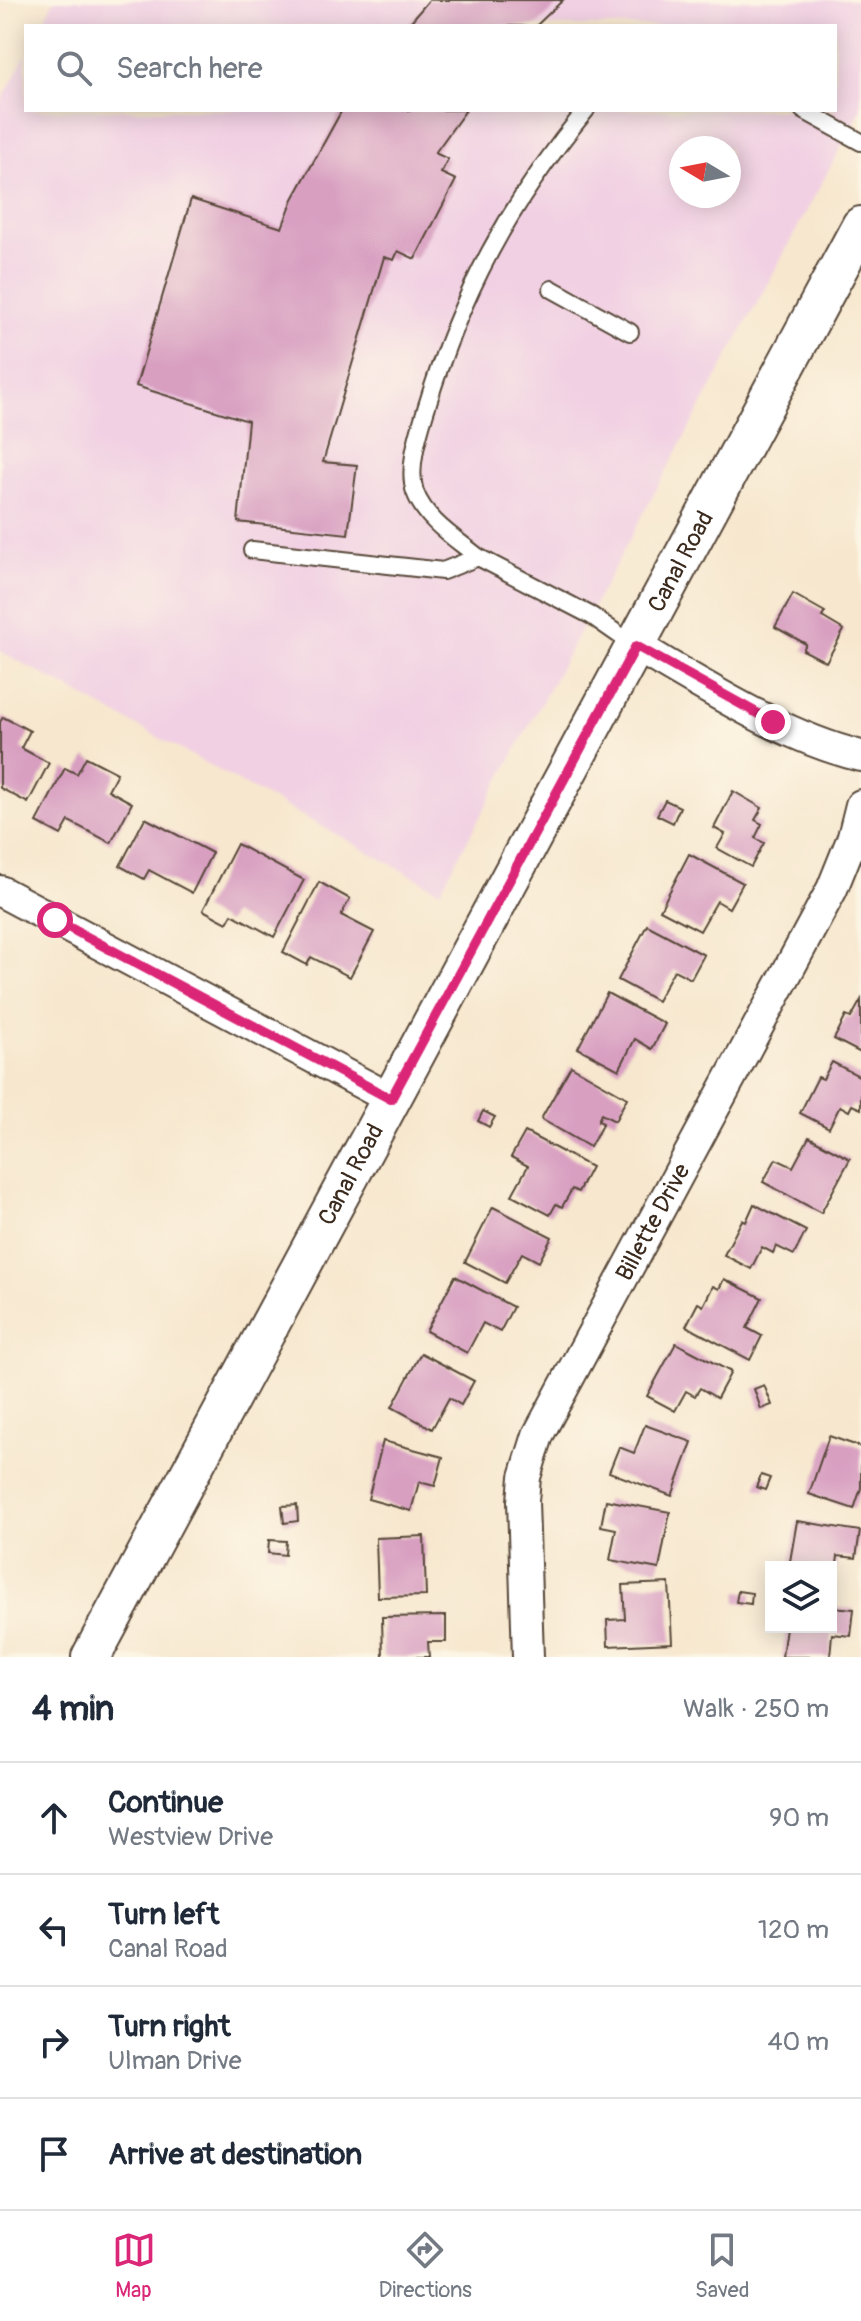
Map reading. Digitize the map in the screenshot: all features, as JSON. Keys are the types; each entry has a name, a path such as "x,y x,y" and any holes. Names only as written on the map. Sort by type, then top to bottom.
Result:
{"street":[{"name":"Canal Road","path":"91,1657 861,226"},
{"path":"636,646 773,722 816,742 861,756"},
{"name":"Billette Drive","path":"528,1657 523,1501 525,1477 538,1435 832,889 853,837 861,805"},
{"path":"0,891 391,1099"}],"lane":[{"path":"584,112 524,192 486,254 441,358 420,429 414,462 414,490 428,516 478,557 592,616 636,646"},
{"path":"807,112 861,142"},
{"path":"552,289 630,332"},
{"path":"252,550 443,571 478,557"}],"shaded area":[{"path":"54,0 861,0 861,110 440,891 0,651 0,104 24,58 24,112 837,112 837,24 42,24"}],"building":[{"path":"429,0 563,0 538,24 409,24"},
{"path":"341,112 465,112 435,153 448,159 441,173 456,180 415,259 398,251 394,260 384,257 323,462 357,465 348,534 238,522 248,421 136,386 191,199 282,228 293,199"},
{"path":"793,594 825,612 822,617 844,630 826,662 803,650 806,644 775,627"},
{"path":"3,717 30,731 21,748 49,763 28,803 0,788 0,722"},
{"path":"86,757 117,773 108,790 132,803 111,843 69,821 61,835 37,822 65,768 77,774"},
{"path":"733,791 762,808 755,820 762,824 755,838 764,843 751,867 717,848 725,834 714,828"},
{"path":"665,800 680,807 673,823 657,815"},
{"path":"145,818 212,853 192,893 149,870 144,879 120,866"},
{"path":"237,844 304,880 274,937 232,914 227,923 203,910"},
{"path":"689,854 743,883 729,908 717,901 700,931 660,910"},
{"path":"319,882 350,899 341,915 374,932 350,977 311,957 307,965 283,952"},
{"path":"647,925 704,955 691,979 674,970 657,1001 618,980"},
{"path":"607,993 665,1024 652,1049 635,1039 619,1070 578,1048"},
{"path":"861,1000 861,1053 834,1039 846,1016 851,1018"},
{"path":"832,1062 861,1077 861,1109 852,1105 849,1111 840,1106 829,1128 800,1113 818,1077 823,1079"},
{"path":"571,1066 627,1098 615,1121 601,1114 598,1121 603,1123 590,1147 541,1119"},
{"path":"483,1111 495,1117 489,1127 478,1121"},
{"path":"525,1132 591,1167 578,1192 572,1189 562,1207 556,1204 550,1215 512,1195 528,1166 511,1157"},
{"path":"809,1137 850,1159 821,1213 763,1182 776,1159 793,1167"},
{"path":"754,1204 806,1231 794,1255 776,1246 773,1253 762,1247 751,1269 724,1255"},
{"path":"493,1207 552,1237 539,1262 522,1253 505,1283 465,1262"},
{"path":"455,1276 513,1307 500,1332 483,1323 467,1353 426,1331"},
{"path":"724,1279 762,1298 747,1328 762,1336 750,1360 686,1326 698,1303 703,1306 713,1286 719,1289"},
{"path":"676,1343 731,1372 717,1398 700,1388 695,1396 686,1391 675,1411 647,1396"},
{"path":"421,1353 474,1381 461,1405 449,1398 432,1429 392,1407"},
{"path":"764,1385 772,1405 761,1409 754,1389"},
{"path":"645,1425 692,1442 672,1496 609,1472 619,1447 634,1453"},
{"path":"829,1436 861,1447 861,1488 854,1509 809,1494"},
{"path":"383,1441 443,1457 435,1486 419,1482 411,1511 368,1499"},
{"path":"761,1475 770,1478 765,1490 756,1487"},
{"path":"606,1500 670,1512 659,1569 610,1560 616,1529 601,1526"},
{"path":"297,1505 298,1521 284,1523 282,1506"},
{"path":"797,1521 860,1531 856,1558 838,1556 837,1563 790,1561"},
{"path":"424,1536 426,1596 378,1597 376,1538"},
{"path":"269,1540 286,1541 285,1555 268,1553"},
{"path":"669,1583 672,1643 608,1646 607,1620 625,1619 623,1585"},
{"path":"738,1591 752,1593 751,1604 736,1602"},
{"path":"837,1608 854,1609 851,1636 832,1634 830,1657 782,1657 785,1633 837,1633"},
{"path":"446,1616 446,1642 428,1642 429,1657 383,1657 382,1617"}],"route":[{"path":"55,920 391,1099 636,646 773,722"}]}
